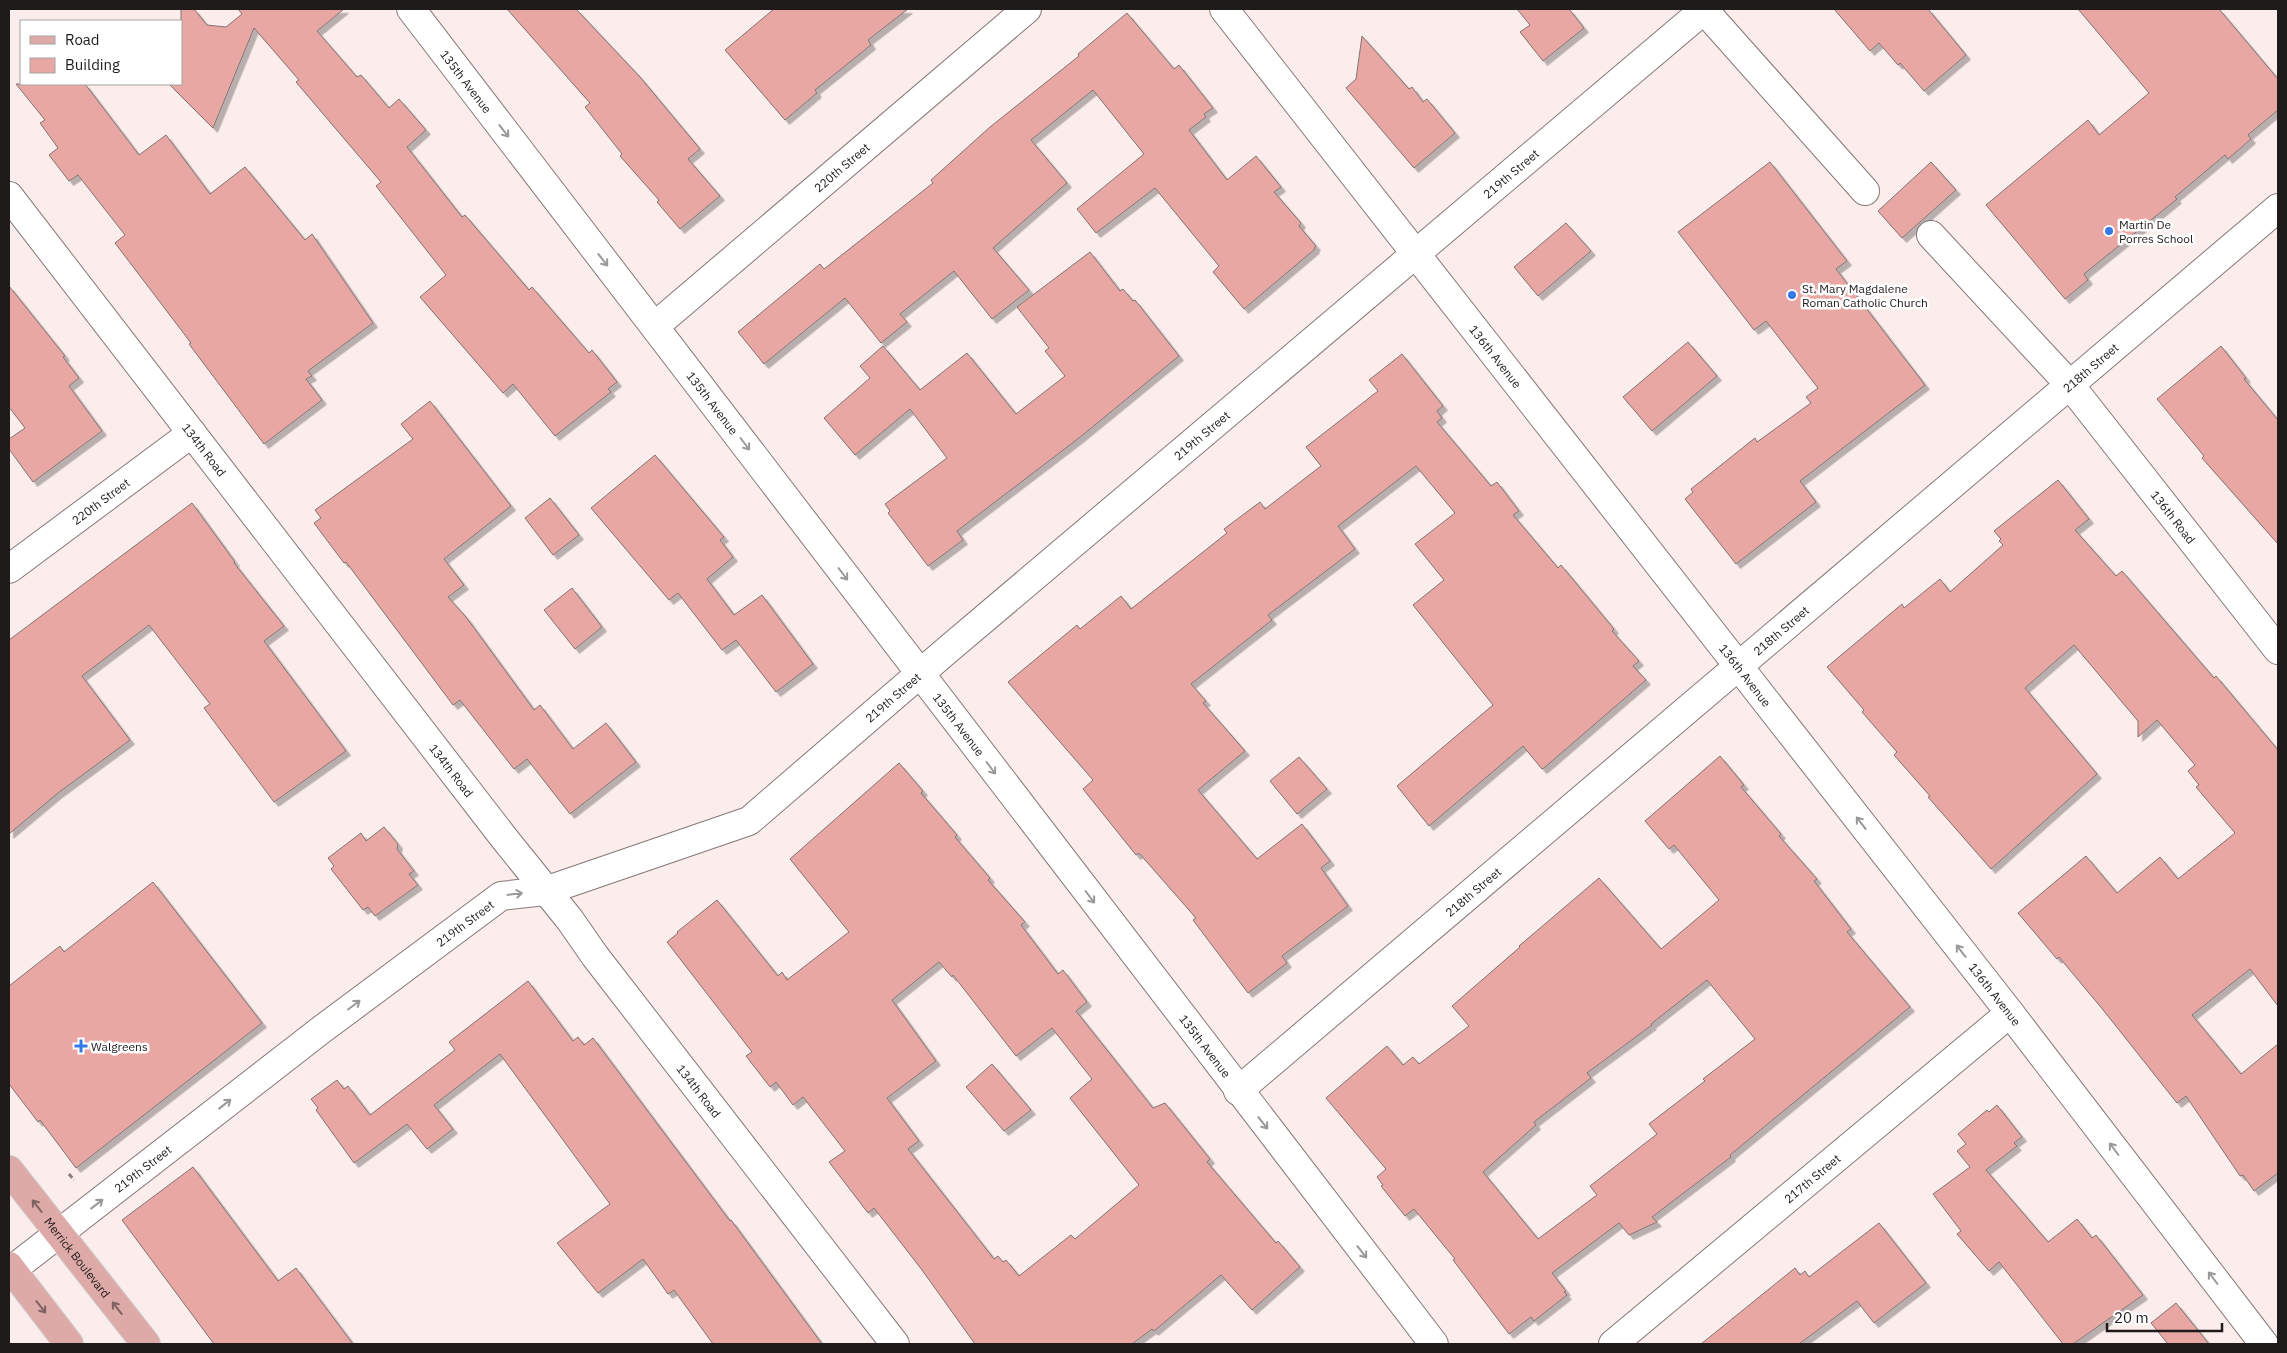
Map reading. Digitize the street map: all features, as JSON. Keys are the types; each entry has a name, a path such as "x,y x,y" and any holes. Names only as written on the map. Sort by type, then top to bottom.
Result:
{"main road":[{"name":"Merrick Boulevard","path":"9,1170 146,1344"},
{"path":"10,1269 70,1344"}],"street":[{"name":"135th Avenue","path":"411,9 1238,1091 1434,1344"},
{"name":"220th Street","path":"655,326 1027,9"},
{"name":"136th Avenue","path":"1224,9 1738,668 2010,1013 2264,1344"},
{"name":"219th Street","path":"10,1269 58,1234 320,1030 500,896 545,891 749,821 919,674 1704,9"},
{"path":"1704,9 1865,191"},
{"name":"134th Road","path":"9,196 545,891 570,920 595,956 895,1344"},
{"name":"218th Street","path":"1238,1091 2278,208"},
{"name":"136th Road","path":"1930,235 2070,385 2278,650"},
{"name":"220th Street","path":"9,569 192,433"},
{"name":"217th Street","path":"1613,1344 2010,1013"}],"building":[{"path":"181,9 194,9 207,25 226,27 242,14 238,9 344,9 317,31 357,77 361,75 389,108 399,99 426,130 407,147 462,217 465,215 529,290 532,287 589,353 592,350 617,382 608,389 611,392 555,436 513,384 503,393 420,297 446,275 376,186 381,182 296,82 299,80 254,28 213,128 170,85 182,85"},
{"path":"507,9 576,9 640,77 700,149 688,159 720,196 680,229 657,202 659,200 620,156 622,154 585,107 590,103"},
{"path":"774,9 908,9 868,40 871,45 815,90 817,93 785,120 725,50"},
{"path":"1517,9 1569,9 1584,28 1543,61 1520,32 1530,25"},
{"path":"1834,9 1928,9 1966,55 1924,91 1900,63 1898,65 1879,43 1870,51"},
{"path":"2078,9 2219,9 2278,79 2278,110 2248,135 2251,139 2228,159 2225,155 2175,197 2177,199 2084,274 2088,280 2065,299 1986,205 2088,120 2099,135 2149,93"},
{"path":"1127,13 1174,69 1179,65 1213,108 1204,114 1206,117 1189,130 1227,180 1256,156 1281,187 1274,192 1301,223 1299,226 1316,246 1315,249 1244,309 1213,272 1219,266 1155,188 1096,233 1077,209 1144,154 1093,90 1031,140 1067,183 993,248 1029,290 992,319 954,271 900,314 907,322 881,343 845,298 764,364 738,332 820,264 824,269 933,183 931,180 990,127 1079,56 1078,54"},
{"path":"1362,36 1409,89 1412,87 1423,102 1427,99 1455,133 1414,168 1346,88 1356,79"},
{"path":"16,84 86,85 139,155 166,135 210,194 245,167 305,240 312,234 373,323 308,371 312,376 306,379 322,400 264,444 189,344 191,343 115,243 125,235 78,175 69,181 49,155 58,148 40,123 45,120"},
{"name":"St. Mary Magdalene Roman Catholic Church","path":"1770,162 1847,261 1836,269 1925,385 1800,481 1816,502 1736,564 1685,499 1693,492 1691,489 1755,438 1757,442 1811,403 1806,397 1818,388 1766,321 1754,330 1678,232"},
{"path":"1931,162 1956,190 1902,238 1878,211"},
{"path":"1566,223 1591,251 1538,296 1514,267"},
{"path":"1090,252 1120,291 1123,289 1133,301 1135,300 1179,356 1079,438 957,531 963,540 928,566 888,513 890,511 885,504 947,458 910,409 855,455 824,418 870,378 860,366 883,346 920,390 967,353 1016,414 1065,376 1045,351 1049,348 1017,307"},
{"path":"9,286 65,356 63,357 79,378 69,386 102,431 33,482 9,449 9,439 25,428 9,407"},
{"path":"1688,342 1717,376 1652,431 1623,397"},
{"path":"2221,346 2246,378 2244,379 2278,420 2278,544 2202,458 2204,456 2157,399"},
{"path":"1402,354 1443,406 1437,411 1442,418 1437,422 1491,486 1497,482 1519,511 1513,515 1558,568 1561,565 1614,629 1612,631 1639,661 1633,666 1646,680 1544,768 1542,769 1523,746 1429,826 1397,786 1493,705 1413,605 1444,580 1415,544 1455,513 1416,466 1338,526 1355,549 1268,615 1272,620 1191,684 1206,701 1203,703 1245,751 1198,790 1257,859 1302,824 1330,861 1321,868 1348,906 1282,956 1287,963 1248,993 1193,920 1196,918 1139,853 1136,855 1083,789 1093,780 1008,682 1077,625 1080,629 1121,596 1131,609 1227,533 1224,529 1260,502 1265,509 1321,466 1306,447 1378,391 1369,380"},
{"path":"430,401 511,506 444,559 464,585 448,597 466,617 534,710 540,705 573,749 606,723 636,762 570,814 527,759 514,769 460,700 453,705 346,562 344,563 314,523 321,518 315,510 413,439 401,424"},
{"path":"655,455 724,537 720,540 733,557 707,579 734,615 762,595 813,664 776,692 736,640 722,650 678,593 669,600 591,508"},
{"path":"2058,480 2089,519 2075,530 2116,576 2122,571 2214,678 2216,676 2278,750 2278,1006 2250,969 2192,1015 2241,1074 2278,1044 2278,1173 2254,1191 2243,1175 2240,1176 2186,1096 2177,1103 2059,957 2057,959 2018,913 2086,856 2117,893 2160,857 2178,879 2235,833 2196,787 2199,785 2188,771 2195,765 2157,720 2138,737 2138,721 2074,645 2025,688 2097,774 1991,869 1928,797 1930,796 1894,755 1897,752 1862,712 1864,710 1827,667 1902,604 1904,608 1940,579 1950,592 2003,545 1999,541 2001,539 1994,531"},
{"path":"550,498 579,535 553,555 525,518"},
{"path":"192,503 234,563 284,626 264,641 346,751 274,802 204,708 210,704 149,625 82,676 130,740 58,793 9,834 9,640"},
{"path":"572,588 602,627 575,649 544,610"},
{"path":"1720,756 1744,785 1741,787 1781,834 1779,836 1817,879 1814,881 1851,929 1847,932 1910,1007 1730,1155 1731,1157 1652,1217 1657,1222 1629,1235 1619,1223 1552,1273 1567,1295 1534,1321 1531,1317 1509,1334 1453,1260 1455,1259 1414,1209 1405,1216 1381,1186 1383,1185 1377,1177 1386,1169 1326,1098 1387,1046 1403,1065 1413,1057 1419,1064 1469,1026 1452,1006 1599,878 1661,949 1719,900 1674,845 1669,849 1645,821","holes":["1707,980 1755,1039 1649,1124 1657,1134 1590,1186 1597,1195 1538,1239 1483,1172 1536,1125 1534,1122 1591,1078 1587,1073 1652,1025"]},
{"path":"1299,757 1327,789 1297,814 1270,781"},
{"path":"899,763 923,791 921,793 957,835 955,837 990,878 988,880 1025,922 1021,925 1058,974 1063,970 1087,1002 1076,1011 1153,1108 1165,1103 1210,1159 1207,1162 1276,1243 1278,1241 1300,1267 1252,1310 1221,1275 1154,1331 1152,1329 1132,1344 975,1344 922,1270 874,1208 868,1213 829,1162 845,1151 803,1097 793,1105 776,1082 770,1087 746,1056 752,1052 667,942 717,900 778,976 782,972 787,980 849,932 790,859","holes":["939,962 952,977 953,975 1016,1056 1052,1028 1092,1079 1070,1098 1139,1185 1075,1239 1071,1235 1019,1276 1006,1260 1003,1262 998,1256 994,1259 908,1149 919,1141 887,1098 936,1061 892,1000"]},
{"path":"384,827 398,844 397,849 414,871 409,874 418,885 375,916 368,907 363,910 331,869 334,866 328,858 361,833 366,841"},
{"name":"Walgreens","path":"153,882 262,1023 76,1168 40,1120 38,1122 9,1084 9,986 60,946 64,952"},
{"path":"528,981 573,1041 578,1037 584,1045 593,1038 822,1344 713,1344 674,1290 668,1294 643,1259 598,1293 557,1243 610,1204 500,1054 434,1105 453,1129 427,1149 407,1124 354,1163 316,1110 318,1108 311,1099 337,1080 344,1089 348,1086 370,1115 455,1050 449,1042"},
{"path":"992,1064 1031,1110 1004,1131 966,1087"},
{"path":"1997,1105 2022,1137 2014,1143 2017,1146 1986,1170 2048,1242 2077,1219 2092,1238 2096,1235 2143,1295 2073,1344 2063,1344 1999,1262 1989,1271 1957,1234 1961,1231 1933,1194 1970,1167 1957,1151 1966,1144 1958,1134 1987,1110 1989,1112"},
{"path":"193,1167 278,1281 296,1268 353,1344 214,1344 122,1220"},
{"path":"1879,1223 1926,1283 1874,1323 1857,1301 1799,1344 1701,1344 1795,1268 1800,1275 1805,1271 1809,1277"},
{"path":"2176,1303 2209,1344 2168,1344 2151,1323"}],"place":[{"name":"Martin De Porres School","path":"2109,231"},
{"name":"St. Mary Magdalene Roman Catholic Church","path":"1792,295"},
{"name":"Walgreens","path":"81,1046"}]}
